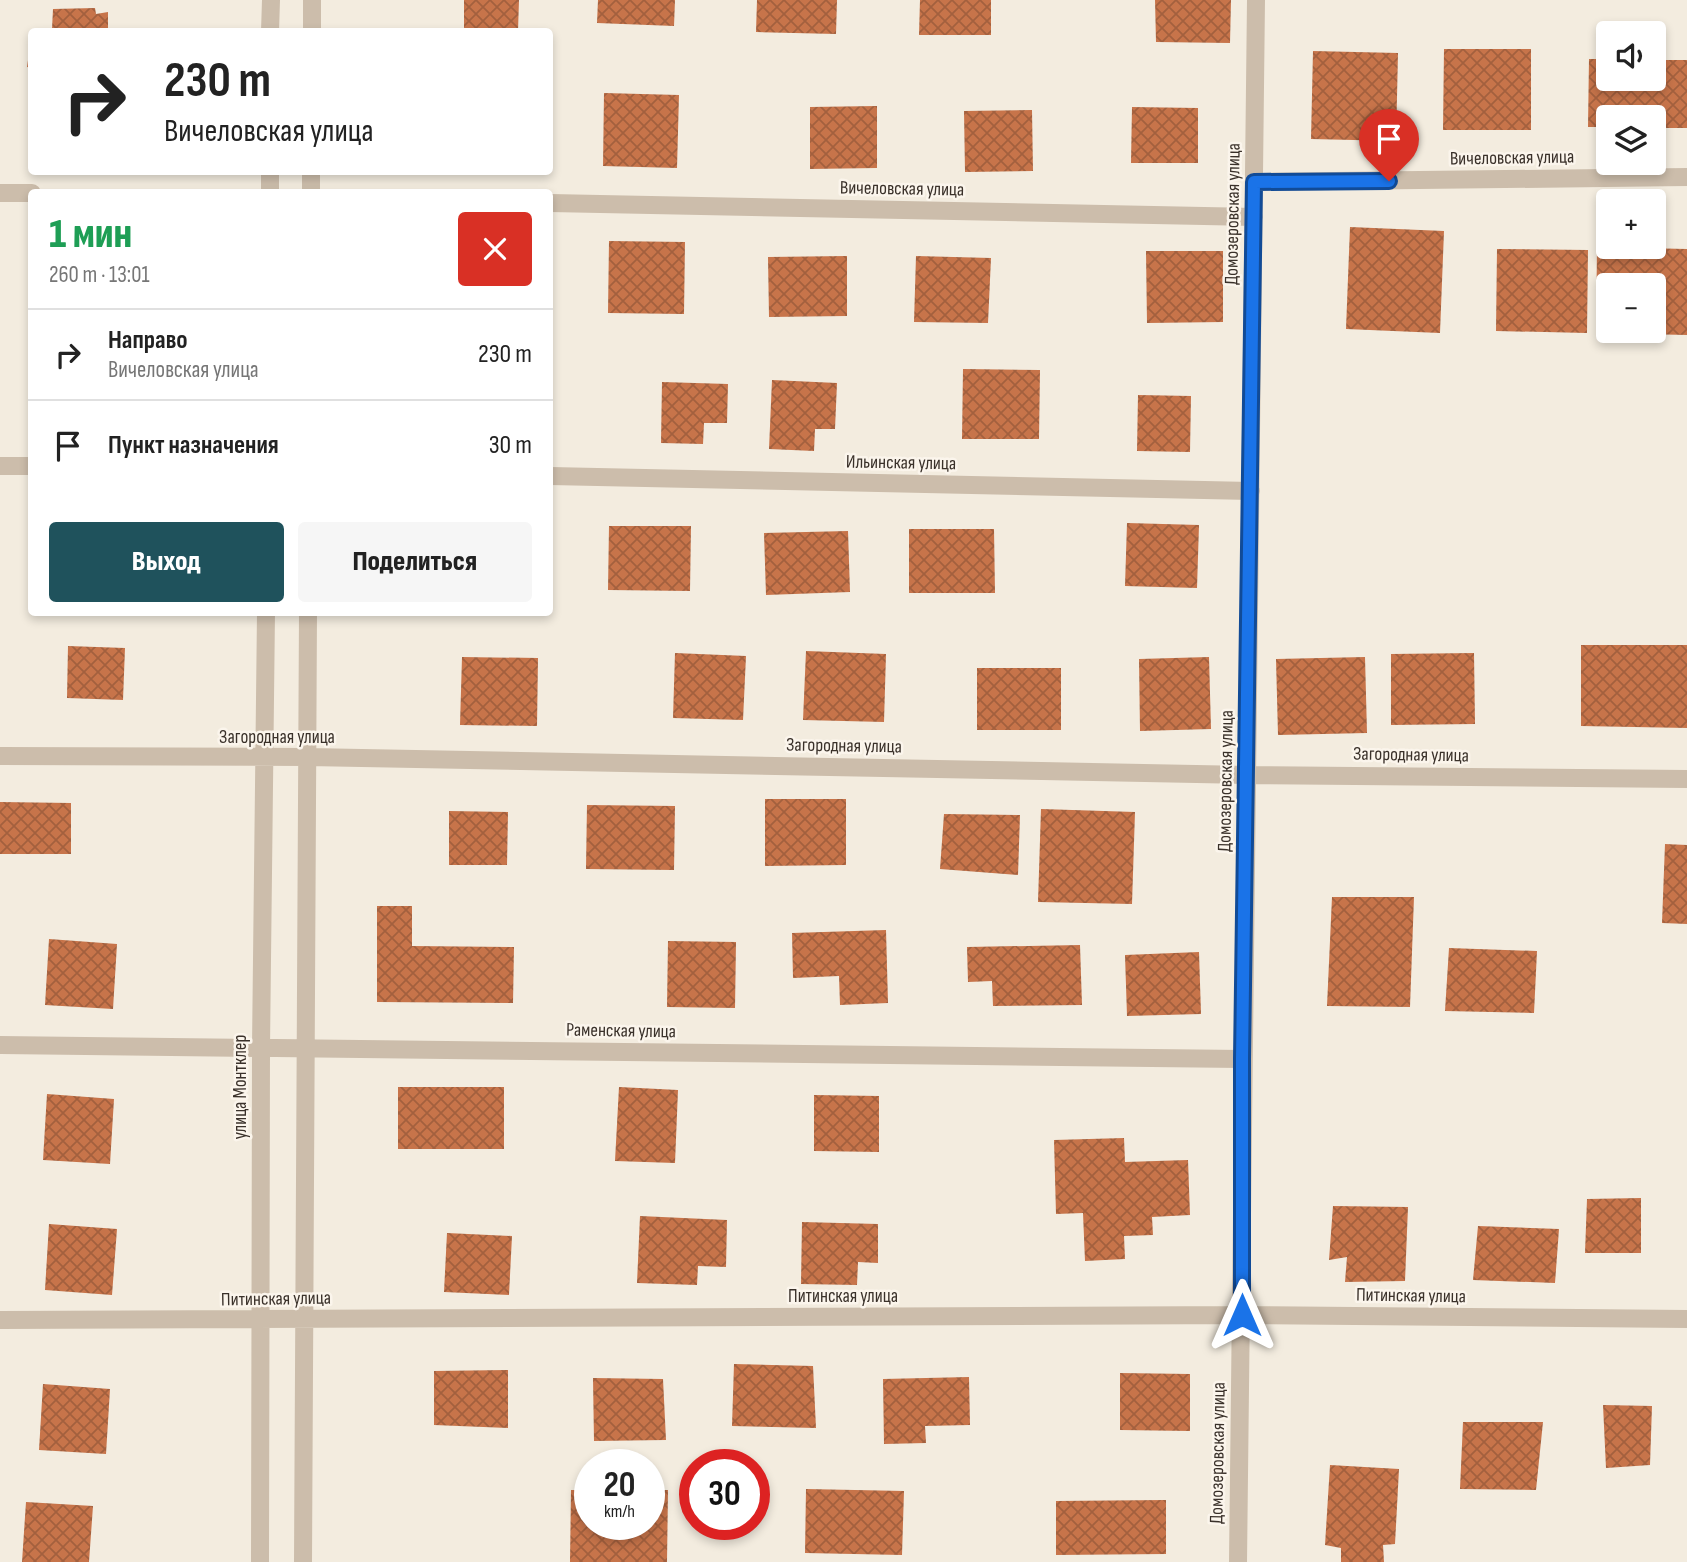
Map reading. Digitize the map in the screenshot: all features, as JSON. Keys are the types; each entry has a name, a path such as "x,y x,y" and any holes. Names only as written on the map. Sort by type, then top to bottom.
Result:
{"street":[{"path":"271,0 271,28"},
{"path":"312,0 312,28"},
{"name":"Домозеровская улица","path":"1238,1562 1256,0"},
{"name":"Вичеловская улица","path":"1254,182 1687,177"},
{"path":"0,193 28,194"},
{"name":"Вичеловская улица","path":"553,203 1254,217"},
{"path":"0,466 28,466"},
{"name":"Ильинская улица","path":"553,476 1251,491"},
{"name":"улица Монтклер","path":"260,1562 261,1047 266,616"},
{"path":"303,1562 309,616"},
{"name":"Загородная улица","path":"0,756 307,757 1248,775 1687,779"},
{"name":"Раменская улица","path":"0,1045 1242,1059"},
{"name":"Питинская улица","path":"0,1320 1242,1315 1687,1319"}],"building":[{"path":"464,0 519,0 518,28 464,28"},
{"path":"598,0 675,0 674,26 597,23"},
{"path":"757,0 837,0 836,34 756,32"},
{"path":"920,0 991,0 991,35 919,35"},
{"path":"1155,0 1231,0 1230,43 1156,42"},
{"path":"95,8 96,14 108,12 108,28 52,28 53,9"},
{"path":"1444,49 1531,49 1531,130 1443,130"},
{"path":"1313,51 1398,53 1396,141 1311,139"},
{"path":"1589,59 1596,59 1596,91 1666,91 1666,60 1687,60 1687,128 1666,128 1666,105 1596,105 1596,127 1588,127"},
{"path":"604,93 679,95 677,168 603,166"},
{"path":"877,106 877,168 810,169 810,107"},
{"path":"1132,107 1198,108 1198,163 1131,163"},
{"path":"1032,110 1033,171 965,172 964,111"},
{"path":"1350,227 1444,231 1440,333 1346,329"},
{"path":"609,241 685,242 684,314 608,313"},
{"path":"1497,249 1588,250 1587,333 1496,331"},
{"path":"1666,249 1687,249 1687,335 1666,335 1666,273 1597,273 1597,259 1666,259"},
{"path":"1146,251 1223,251 1223,322 1147,323"},
{"path":"847,256 847,316 769,317 768,257"},
{"path":"916,256 991,258 988,323 914,322"},
{"path":"963,369 1040,370 1039,439 962,439"},
{"path":"772,380 837,383 835,429 815,429 814,451 769,449"},
{"path":"662,382 728,384 727,423 704,423 703,444 661,443"},
{"path":"1138,395 1191,396 1190,452 1137,451"},
{"path":"1127,523 1199,525 1197,588 1125,586"},
{"path":"609,526 691,526 690,591 608,590"},
{"path":"909,529 994,529 995,593 909,593"},
{"path":"848,531 850,592 766,595 764,533"},
{"path":"1581,645 1687,645 1687,728 1581,726"},
{"path":"68,646 125,648 123,700 67,698"},
{"path":"806,651 886,654 884,722 803,720"},
{"path":"675,653 746,656 743,720 673,718"},
{"path":"1474,653 1475,724 1391,725 1391,654"},
{"path":"462,657 538,658 537,726 460,725"},
{"path":"1209,657 1211,729 1140,731 1139,659"},
{"path":"1365,657 1367,733 1278,735 1276,659"},
{"path":"977,668 1061,668 1061,730 977,730"},
{"path":"765,799 846,799 846,865 765,866"},
{"path":"0,802 71,803 71,854 0,854"},
{"path":"587,805 675,806 674,870 586,869"},
{"path":"1041,809 1135,812 1132,904 1038,902"},
{"path":"449,811 508,812 507,865 449,865"},
{"path":"944,814 1020,815 1018,875 940,869"},
{"path":"1665,844 1687,845 1687,924 1662,923"},
{"path":"1332,897 1414,897 1410,1007 1327,1006"},
{"path":"377,906 412,906 412,946 514,947 513,1003 377,1002"},
{"path":"886,930 888,1003 840,1005 839,976 793,978 792,933"},
{"path":"49,939 117,944 113,1009 45,1005"},
{"path":"668,941 736,942 735,1008 667,1007"},
{"path":"1080,945 1082,1005 993,1006 992,981 968,982 967,947"},
{"path":"1449,948 1537,951 1534,1013 1445,1011"},
{"path":"1199,952 1201,1014 1127,1016 1125,955"},
{"path":"398,1087 504,1087 504,1149 398,1149"},
{"path":"619,1087 678,1090 675,1163 615,1161"},
{"path":"47,1094 114,1099 110,1164 43,1160"},
{"path":"814,1095 879,1096 879,1152 814,1151"},
{"path":"1124,1138 1125,1162 1188,1160 1190,1215 1152,1217 1153,1235 1124,1236 1125,1259 1085,1261 1083,1213 1056,1214 1054,1140"},
{"path":"1641,1198 1641,1253 1585,1253 1587,1199"},
{"path":"1333,1206 1408,1207 1405,1281 1345,1282 1347,1257 1329,1260"},
{"path":"640,1216 727,1220 726,1267 698,1266 697,1285 637,1283"},
{"path":"802,1222 878,1224 878,1263 858,1262 857,1285 801,1284"},
{"path":"49,1224 117,1229 112,1295 45,1290"},
{"path":"1478,1226 1559,1229 1555,1283 1473,1280"},
{"path":"447,1233 512,1236 509,1295 444,1292"},
{"path":"734,1364 813,1366 816,1428 732,1426"},
{"path":"508,1370 508,1428 434,1425 434,1371"},
{"path":"1120,1373 1190,1374 1190,1431 1120,1430"},
{"path":"969,1377 970,1425 925,1426 926,1443 884,1444 883,1379"},
{"path":"593,1378 663,1379 666,1440 594,1441"},
{"path":"43,1384 110,1389 106,1454 39,1450"},
{"path":"1603,1405 1652,1406 1650,1465 1606,1468"},
{"path":"1463,1422 1543,1422 1536,1490 1460,1489"},
{"path":"1330,1465 1399,1469 1395,1544 1383,1545 1384,1562 1341,1562 1341,1548 1325,1545"},
{"path":"806,1489 904,1491 902,1555 805,1553"},
{"path":"571,1490 574,1490 574,1540 665,1540 665,1490 668,1490 667,1562 570,1562"},
{"path":"1166,1500 1166,1554 1056,1555 1056,1501"},
{"path":"26,1502 93,1506 89,1562 22,1562"}],"route":[{"path":"1242,1315 1242,1059 1248,775 1254,182 1389,181"}]}
